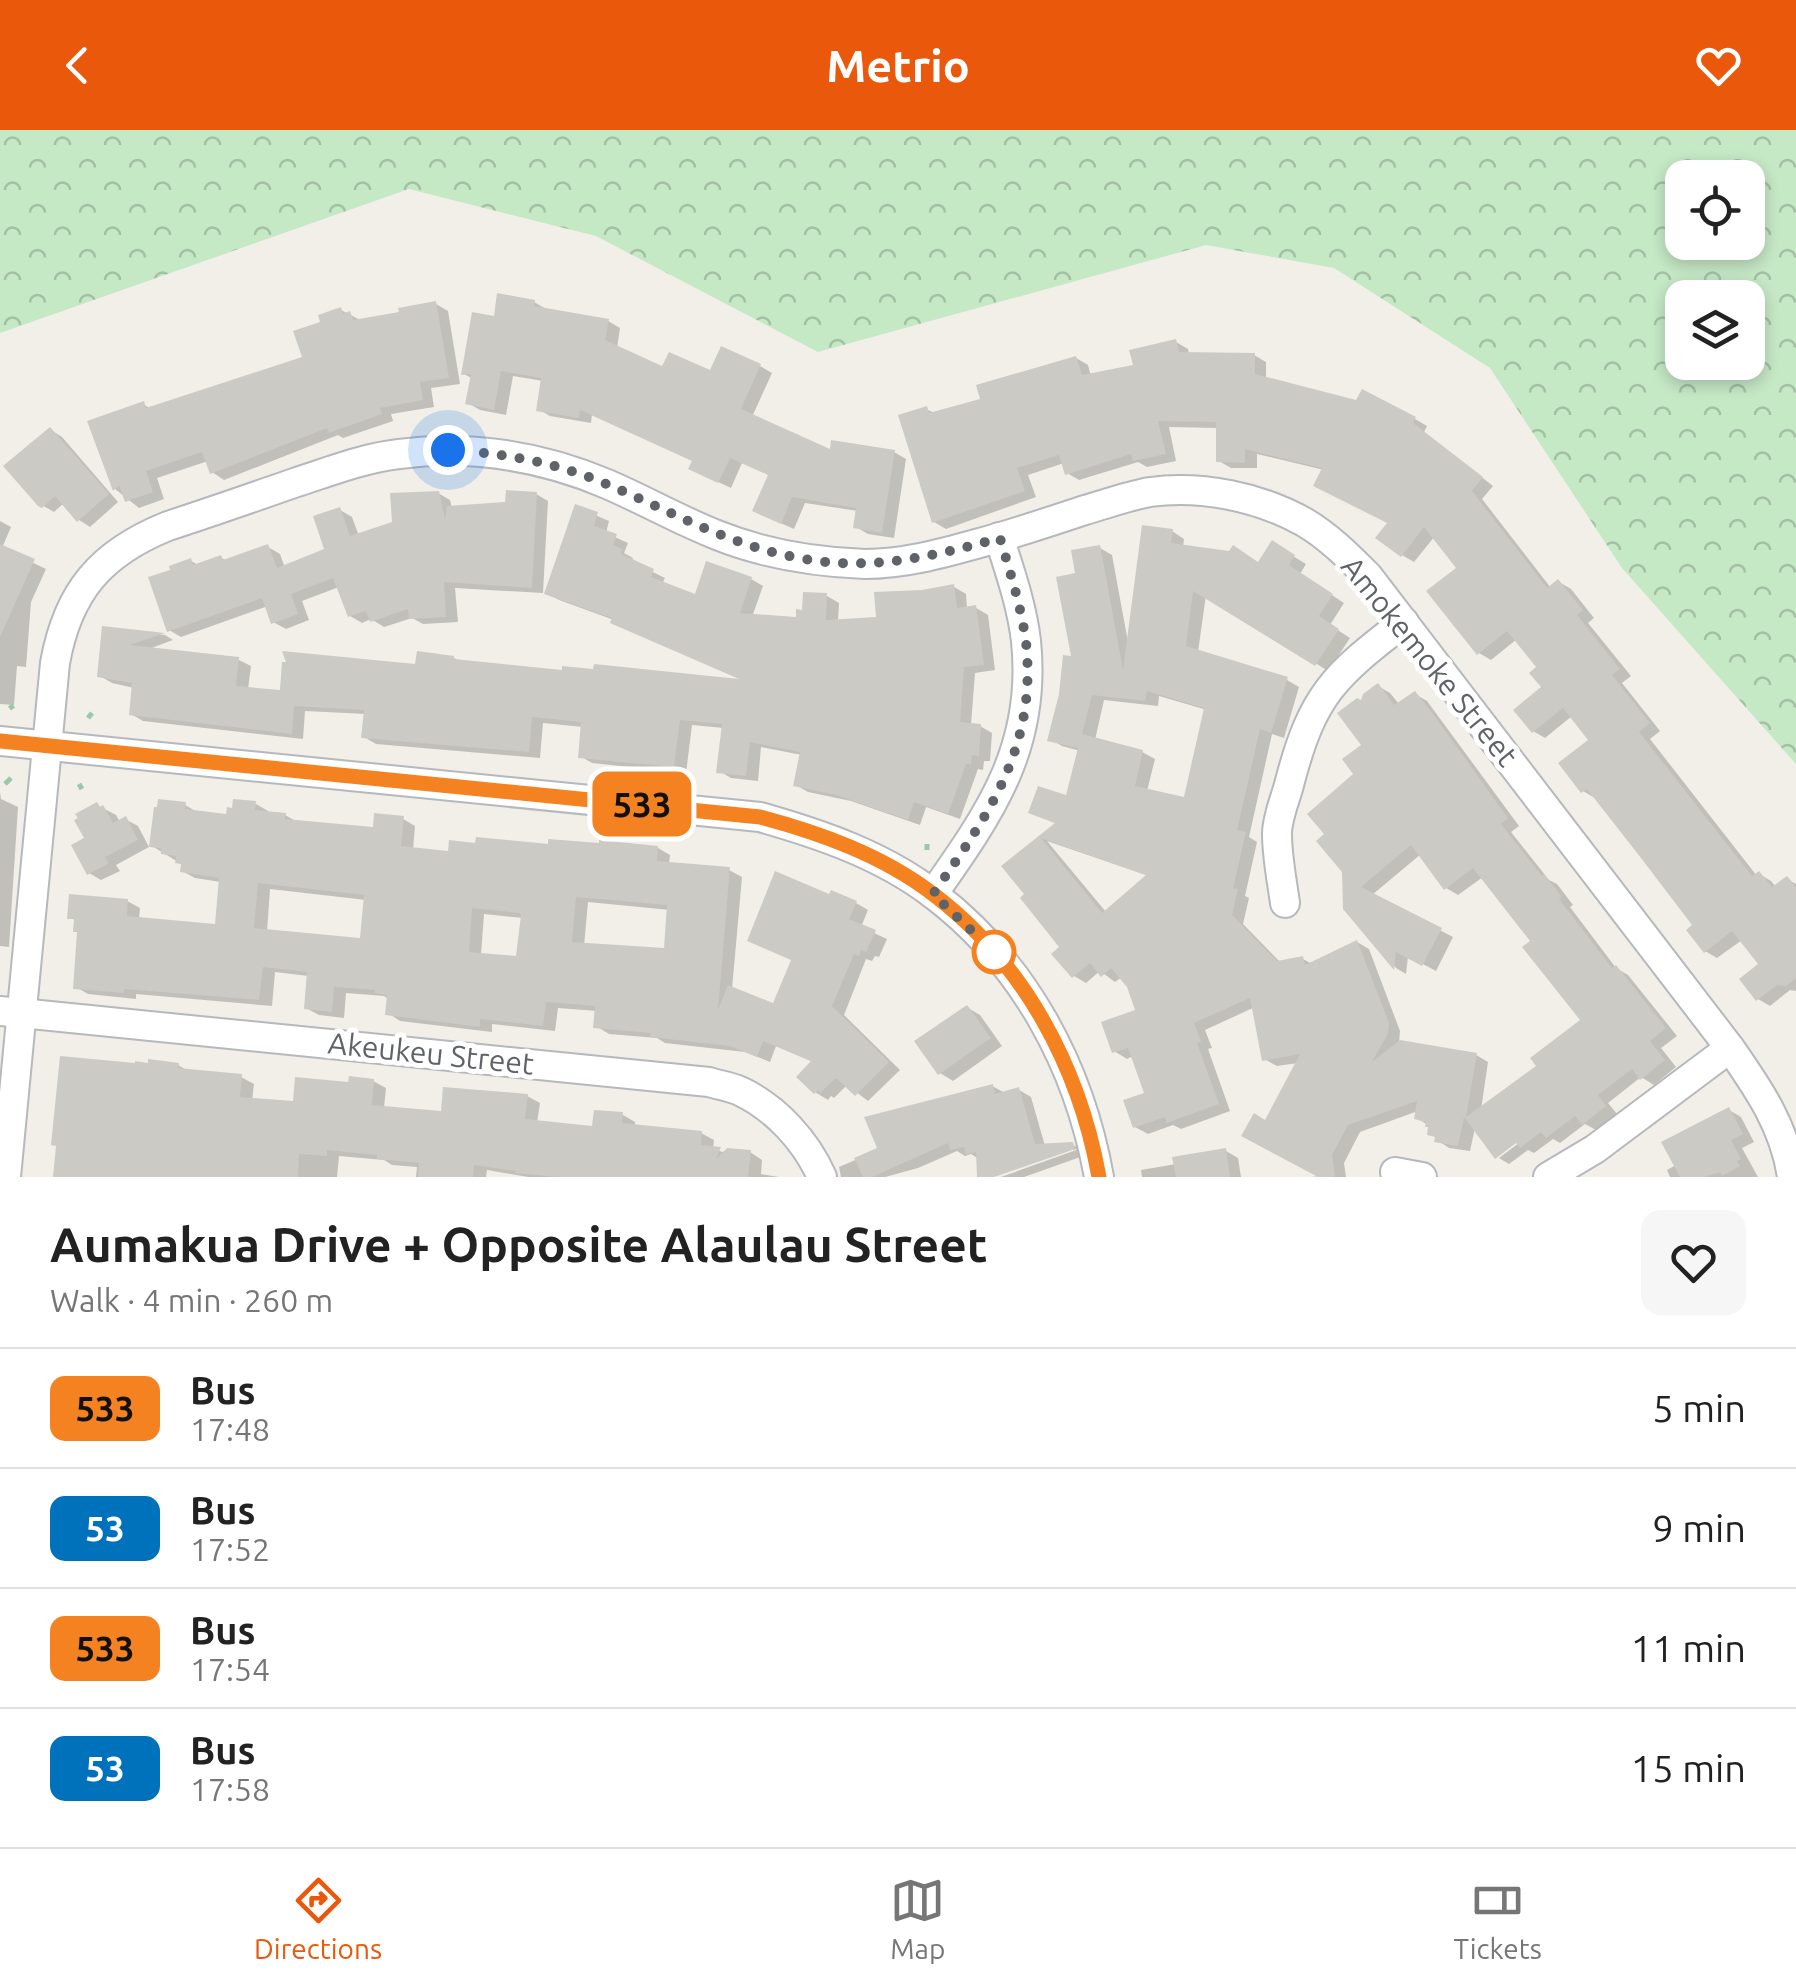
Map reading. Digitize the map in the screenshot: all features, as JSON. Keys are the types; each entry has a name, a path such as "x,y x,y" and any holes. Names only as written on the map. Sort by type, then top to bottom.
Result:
{"street":[{"name":"Amokemoke Street","path":"6,1177 11,1012 56,663 63,627 91,575 145,535 168,526 357,462 448,450 493,452 532,460 604,483 716,535 793,558 868,564 908,560 1000,538 1127,497 1178,490 1243,498 1306,524 1368,576 1730,1048 1780,1129 1792,1177"},
{"path":"933,894 1006,780 1022,717 1026,642 1000,538"},
{"path":"1285,904 1277,832 1308,723 1330,685 1344,670 1404,622"},
{"path":"0,742 760,817 844,844 933,894 1002,960 1045,1022 1063,1056 1091,1135 1099,1177"},
{"name":"Akeukeu Street","path":"11,1012 709,1082 739,1091 786,1124 802,1142 822,1177"},
{"path":"1548,1177 1595,1150 1730,1048"}],"green space":[{"path":"0,130 1796,130 1796,764 1622,568 1490,368 1334,268 1206,245 818,352 596,236 409,189 0,333"}],"building":[{"path":"497,293 535,300 534,306 609,319 605,340 662,366 669,352 710,370 721,346 761,364 741,409 830,449 831,440 895,450 882,533 853,528 856,508 792,497 781,524 752,511 768,475 730,458 718,483 688,469 692,461 580,410 579,418 536,411 541,378 501,371 494,410 465,404 471,374 461,375 472,312 494,316"},
{"path":"436,301 449,378 420,382 423,400 380,408 382,414 329,433 327,428 210,474 202,452 146,471 153,492 125,502 119,485 113,491 87,421 144,401 146,408 302,357 293,331 320,322 318,315 341,307 343,314 350,311 353,320"},
{"path":"1176,339 1179,352 1255,353 1255,374 1356,400 1362,389 1416,417 1413,423 1483,477 1472,491 1547,588 1558,579 1583,610 1577,615 1620,669 1612,675 1650,723 1639,732 1752,876 1759,871 1772,887 1787,876 1796,887 1796,978 1786,986 1777,985 1756,1001 1739,979 1758,964 1732,931 1704,953 1686,930 1692,925 1641,858 1587,789 1581,793 1558,763 1588,740 1563,708 1532,733 1513,710 1541,687 1529,673 1536,667 1507,631 1477,655 1426,591 1456,568 1424,527 1401,557 1375,538 1387,523 1313,486 1322,468 1245,449 1245,463 1216,462 1216,422 1158,421 1166,454 1133,461 1131,454 1065,475 1059,455 1017,468 1025,491 932,523 898,415 927,406 929,413 980,399 976,385 1076,356 1082,375 1133,365 1129,350"},
{"path":"50,427 109,494 77,522 55,496 42,508 38,506 3,466"},
{"path":"506,490 537,492 532,588 444,582 446,617 409,619 408,609 370,622 366,611 348,617 333,578 291,594 298,614 271,624 262,598 167,632 148,577 191,558 193,565 221,555 223,560 268,544 277,568 324,549 313,516 340,507 350,536 392,522 390,493 439,491 445,519 447,506 505,502"},
{"path":"575,504 598,512 594,526 617,534 613,545 622,549 621,554 654,569 651,577 695,594 706,561 752,577 740,613 796,617 796,609 802,610 803,592 827,593 826,620 876,617 874,592 954,584 957,608 976,605 984,665 964,667 960,722 981,724 979,756 972,755 971,764 966,764 948,814 914,802 908,820 836,795 793,786 800,752 750,742 746,776 716,773 722,724 680,720 674,767 578,758 581,722 532,717 529,752 361,738 364,710 294,706 292,734 129,715 132,683 97,677 102,626 165,633 130,645 239,657 236,686 280,690 282,662 286,662 282,651 415,664 417,651 454,659 562,670 562,666 593,669 594,664 739,679 610,623 612,618 544,594"},
{"path":"1142,525 1173,529 1171,543 1229,551 1233,545 1258,562 1272,540 1295,555 1289,565 1333,594 1319,616 1339,629 1315,666 1193,591 1186,646 1288,677 1271,733 1260,729 1237,830 1246,832 1233,888 1238,889 1232,915 1277,961 1303,956 1305,965 1357,940 1389,1023 1388,1033 1372,1062 1400,1040 1477,1053 1466,1117 1536,1066 1530,1058 1580,1020 1522,947 1530,941 1473,868 1444,890 1411,845 1361,887 1442,928 1422,966 1396,952 1394,970 1343,909 1342,872 1316,841 1324,834 1307,814 1353,774 1342,759 1361,745 1337,713 1357,698 1361,700 1378,683 1394,705 1415,691 1508,818 1501,824 1562,897 1559,899 1612,968 1616,965 1666,1028 1650,1041 1665,1060 1640,1080 1632,1069 1598,1095 1606,1106 1582,1125 1575,1116 1546,1138 1541,1132 1520,1148 1516,1143 1495,1159 1464,1117 1458,1146 1434,1142 1435,1137 1427,1135 1426,1122 1414,1119 1417,1101 1348,1125 1332,1155 1335,1177 1318,1177 1241,1136 1254,1113 1265,1120 1300,1054 1262,1061 1250,998 1194,1023 1201,1041 1197,1043 1219,1104 1166,1123 1165,1117 1133,1128 1123,1100 1144,1093 1128,1048 1112,1053 1101,1022 1135,1010 1127,987 1111,968 1101,977 1090,963 1072,978 1051,954 1059,947 1020,898 1024,894 1001,866 1055,823 1028,813 1038,786 1066,795 1078,748 1047,741 1059,694 1063,655 1071,656 1056,577 1075,573 1071,550 1100,545 1123,670","holes":["1147,691 1204,708 1184,797 1135,786 1143,750 1082,734 1092,695 1145,701","1041,838 1146,875 1102,913"]},
{"path":"0,544 35,559 0,637"},
{"path":"158,799 186,802 185,809 226,814 233,799 256,801 255,810 286,813 285,819 373,827 374,813 404,816 401,846 448,851 449,840 475,843 476,837 548,844 548,839 599,840 658,846 657,861 730,867 718,1010 728,985 773,1003 791,960 747,941 775,871 829,894 831,890 857,901 849,919 876,930 866,952 854,954 832,1006 889,1062 855,1096 836,1078 814,1094 796,1077 811,1061 763,1041 757,1057 730,1046 593,1028 595,1006 546,1002 543,1026 480,1019 480,1027 385,1015 387,995 375,990 334,987 332,1012 304,1009 307,972 263,967 259,1000 124,989 124,993 73,989 77,932 73,932 74,919 67,919 69,894 128,899 127,916 215,924 219,878 180,872 176,856 149,847","holes":["258,883 364,895 360,938 254,928","576,897 667,905 664,948 572,942","472,908 521,915 516,956 469,952"]},
{"path":"97,802 113,823 126,816 138,840 105,857 109,863 87,875 71,845 84,838 74,820 78,818 75,814"},
{"path":"967,1005 991,1038 938,1075 914,1041"},
{"path":"60,1056 135,1063 148,1063 148,1059 179,1063 178,1068 242,1074 240,1097 293,1101 295,1077 348,1082 349,1076 374,1079 372,1105 441,1111 443,1087 528,1094 525,1119 592,1126 594,1110 623,1112 622,1123 702,1131 701,1145 721,1147 716,1159 727,1148 751,1150 748,1177 556,1177 474,1165 473,1177 418,1177 419,1163 327,1150 327,1156 299,1154 298,1177 53,1177 56,1146 51,1145"},
{"path":"993,1084 995,1094 1019,1087 1035,1144 1073,1142 1075,1149 994,1177 977,1177 976,1152 966,1154 964,1147 950,1150 948,1143 872,1177 863,1177 854,1158 877,1148 864,1117"},
{"path":"1729,1107 1743,1134 1731,1140 1741,1159 1737,1161 1740,1166 1722,1176 1720,1172 1680,1177 1661,1142"},
{"path":"1226,1148 1230,1177 1176,1177 1172,1157"}],"bus line":[{"name":"533","path":"0,741 760,817 844,844 933,894 1002,960 1045,1022 1063,1056 1091,1135 1099,1177"}],"route":[{"path":"448,450 493,452 571,471 716,535 793,558 868,564 946,553 1000,538 1026,642 1022,717 1006,780 933,894 994,952"}]}
